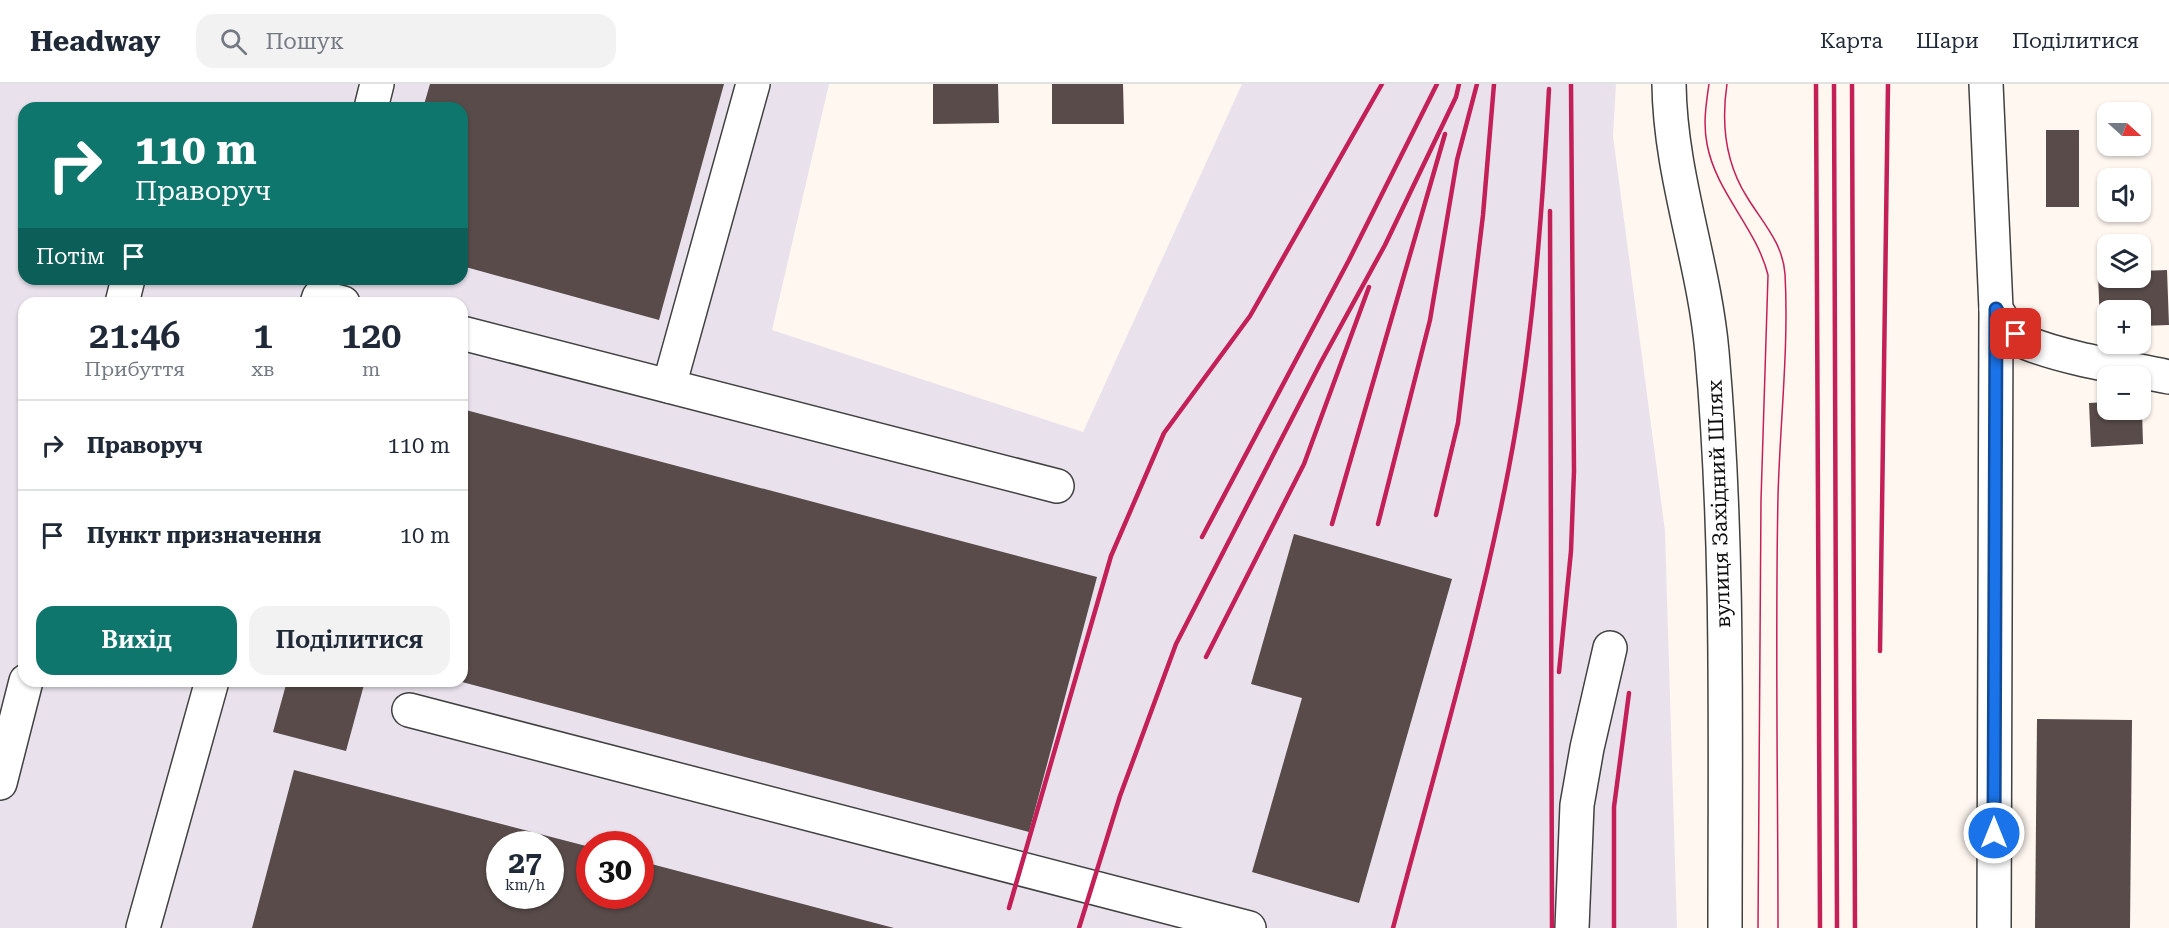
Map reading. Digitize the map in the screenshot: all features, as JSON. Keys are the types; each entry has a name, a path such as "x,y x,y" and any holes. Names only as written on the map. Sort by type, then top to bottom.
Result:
{"street":[{"path":"373,102 378,84"},
{"path":"669,386 753,84"},
{"name":"вулиця Західний Шлях","path":"1669,84 1675,148 1712,344 1720,442 1724,564 1725,928"},
{"path":"1986,84 1996,309 1994,928"},
{"path":"1996,309 2006,326 2026,342 2090,360 2169,377"},
{"path":"468,335 1058,486"},
{"path":"1572,928 1577,805 1587,748 1610,648"},
{"path":"0,783 24,687"},
{"path":"143,928 210,687"},
{"path":"409,710 1249,928"}],"shaded area":[{"path":"0,84 829,84 772,330 1083,432 1242,84 1616,84 1613,136 1665,531 1677,928 0,928"}],"building":[{"path":"430,84 724,84 659,320 468,268 468,102 425,102"},
{"path":"933,84 998,84 999,123 933,124"},
{"path":"1052,84 1123,84 1124,124 1052,124"},
{"path":"2046,130 2079,130 2079,207 2046,207"},
{"path":"2167,270 2169,325 2151,326 2151,300 2099,300 2099,288 2151,288 2151,271"},
{"path":"2089,403 2097,403 2097,420 2142,420 2143,444 2091,447"},
{"path":"468,411 1097,577 1029,832 468,684"},
{"path":"1294,534 1452,579 1359,903 1252,872 1302,698 1251,684"},
{"path":"285,687 363,687 346,751 273,732"},
{"path":"2037,719 2132,720 2130,928 2035,928"},
{"path":"294,770 528,831 486,831 486,909 564,909 564,840 576,843 576,909 654,909 654,865 894,928 252,928"}],"tram line":[{"path":"1709,84 1705,129 1712,162 1727,194 1755,241 1768,275 1761,500 1758,928"},
{"path":"1727,84 1724,114 1729,156 1747,197 1776,243 1785,274 1786,329 1777,550 1778,928"}],"railway":[{"path":"1009,908 1111,556 1164,433 1250,316 1382,84"},
{"path":"1202,537 1349,260 1437,84"},
{"path":"1079,928 1120,796 1176,644 1321,362 1385,245 1456,97 1459,84"},
{"path":"1378,524 1430,320 1457,160 1477,84"},
{"path":"1436,515 1458,423 1483,215 1494,84"},
{"path":"1559,672 1571,551 1574,471 1571,84"},
{"path":"1816,84 1820,928"},
{"path":"1834,84 1837,928"},
{"path":"1852,84 1855,928"},
{"path":"1880,651 1888,84"},
{"path":"1393,928 1470,640 1509,467 1524,373 1535,279 1549,89"},
{"path":"1332,524 1445,134"},
{"path":"1550,211 1552,928"},
{"path":"1206,657 1304,464 1369,287"},
{"path":"1614,928 1614,807 1629,693"}],"route":[{"path":"1994,833 1996,309 2006,326 2016,334"}]}
